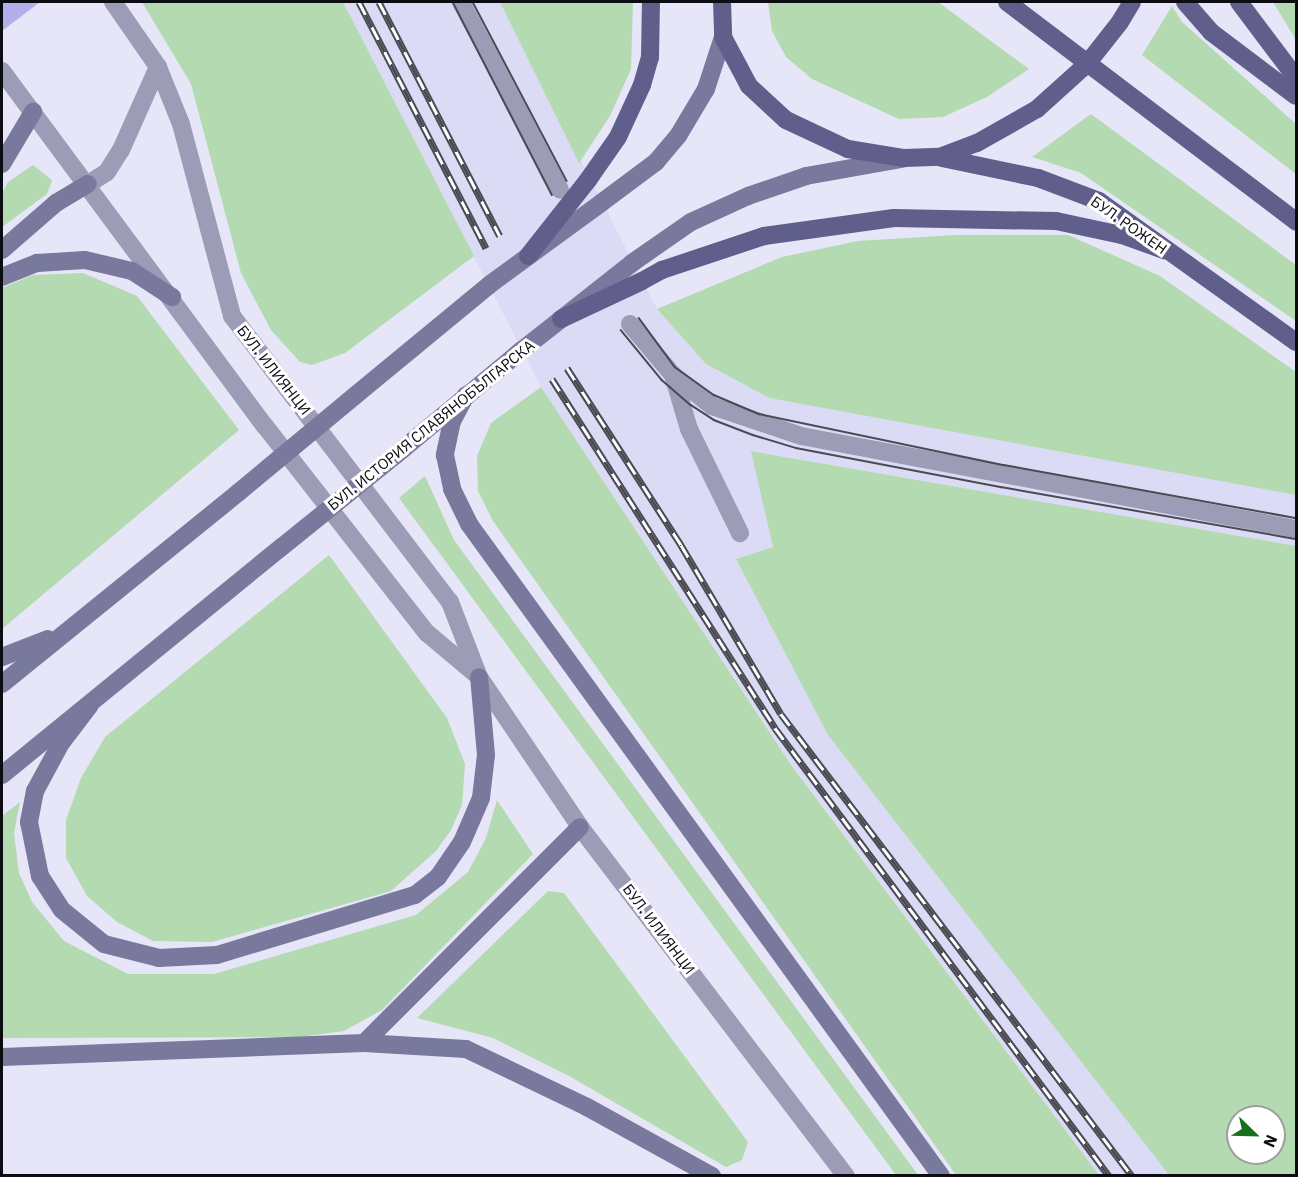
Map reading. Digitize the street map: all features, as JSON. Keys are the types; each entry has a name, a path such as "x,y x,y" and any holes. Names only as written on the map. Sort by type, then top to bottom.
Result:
{"main road":[{"path":"528,256 588,180 618,137 642,85 650,57 651,2"},
{"path":"2,684 489,285 656,162 678,136 706,89 723,37 722,2"},
{"path":"1007,2 1296,221"},
{"path":"723,37 749,86 786,120 848,149 904,158 940,157 977,143 1037,108 1087,64 1120,22 1132,2"},
{"path":"1185,2 1211,32 1296,96"},
{"path":"1239,2 1296,78"},
{"path":"2,164 33,112"},
{"name":"БУЛ. РОЖЕН","path":"940,157 1008,170 1069,188 1099,201 1164,250 1296,342"},
{"name":"БУЛ. ИСТОРИЯ СЛАВЯНОБЪЛГАРСКА","path":"2,776 466,395 632,263 691,222 748,196 806,176 904,158"},
{"path":"2,250 27,225 88,184"},
{"path":"561,319 662,270 764,236 894,218 1056,221 1122,235 1164,250"},
{"path":"2,277 37,263 85,260 132,271 172,297"},
{"path":"466,395 452,421 445,455 452,489 469,524 941,1176"},
{"path":"2,657 64,633"},
{"path":"90,705 61,742 35,791 29,822 40,876 62,910 104,944 159,958 217,955 415,895 438,877 462,842 481,798 486,755 479,677"},
{"path":"364,1042 580,827"},
{"path":"2,1057 364,1042 466,1049 587,1107 712,1176"}],"street":[{"name":"БУЛ. ИЛИЯНЦИ","path":"113,2 158,67 181,124 232,316 450,602 479,677 580,827 846,1176"},
{"path":"461,2 560,190"},
{"path":"88,184 107,172 121,150 158,67"},
{"name":"БУЛ. ИЛИЯНЦИ","path":"2,71 172,297 265,426 427,633 479,677"},
{"path":"630,324 674,375 712,406 801,436 1296,528"},
{"path":"674,375 689,429 740,533"}],"shaded area":[{"path":"343,2 500,2 657,309 706,364 769,398 1296,495 1296,546 752,451 773,547 736,559 828,735 1169,1175 1099,1175 792,765 541,387"}],"green space":[{"path":"142,2 343,2 474,256 345,353 312,365 300,362 271,330 241,273 191,84"},
{"path":"500,2 633,2 631,69 610,116 579,163"},
{"path":"768,2 938,2 1029,69 987,97 943,117 899,119 812,79 786,57 772,31"},
{"path":"1273,2 1296,2 1296,40"},
{"path":"1172,6 1182,22 1296,124 1296,174 1142,55"},
{"path":"1091,114 1296,265 1296,321 1081,173 1032,157"},
{"path":"33,165 52,180 47,194 2,227 2,193 8,182"},
{"path":"955,235 1068,235 1160,276 1296,372 1296,495 769,398 706,364 657,309 782,257 858,241"},
{"path":"83,273 137,296 239,430 2,629 2,288 33,275"},
{"path":"541,387 792,766 1099,1175 956,1175 493,521 478,491 477,456 491,423"},
{"path":"751,451 1296,546 1296,1175 1169,1175 828,735 736,559 773,547"},
{"path":"425,476 454,540 918,1175 896,1175 399,498"},
{"path":"329,555 447,718 465,764 462,805 451,830 436,851 391,891 212,942 153,941 117,922 87,896 66,858 66,820 81,778 105,737"},
{"path":"497,800 533,854 382,1010 344,1031 299,1037 2,1038 2,816 20,802 14,833 19,873 32,902 64,941 128,974 214,974 416,915 468,872 486,838"},
{"path":"548,891 564,893 748,1142 742,1160 726,1167 569,1076 493,1038 417,1018"}],"building":[{"path":"2,2 40,2 2,31"}],"tram line":[{"path":"453,2 552,195"},
{"path":"473,2 567,181"},
{"path":"639,318 675,367 714,395 759,414 1004,465 1296,518"},
{"path":"621,330 662,380 691,405 714,420 753,435 796,448 1296,539"}],"railway":[{"path":"359,2 486,248"},
{"path":"379,2 500,236"},
{"path":"567,368 681,545 781,714 1132,1176"},
{"path":"552,379 775,728 1109,1176"}]}
